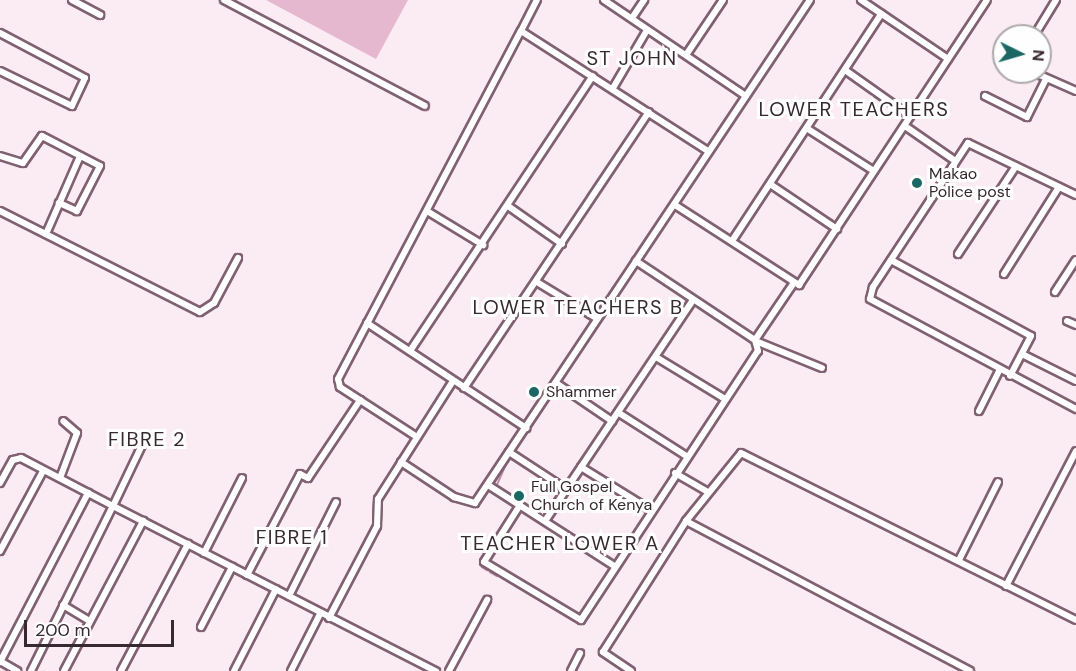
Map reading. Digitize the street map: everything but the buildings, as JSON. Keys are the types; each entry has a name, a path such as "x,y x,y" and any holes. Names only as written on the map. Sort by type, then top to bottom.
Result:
{"street":[{"path":"72,0 100,15"},
{"path":"224,0 425,106"},
{"path":"417,436 360,400 337,382 537,0"},
{"path":"604,0 747,96"},
{"path":"632,18 644,0"},
{"path":"686,55 723,0"},
{"path":"401,462 465,503 475,503 556,383 596,318 675,205 708,150 747,96 810,0"},
{"path":"861,0 948,59"},
{"path":"1041,24 1056,0"},
{"path":"675,205 793,284 801,284 985,1"},
{"path":"732,241 808,129 881,14"},
{"path":"613,88 647,30"},
{"path":"521,31 708,150"},
{"path":"0,33 85,78 72,106 0,70"},
{"path":"845,70 910,116"},
{"path":"410,351 483,245 593,76"},
{"path":"1052,82 1076,92"},
{"path":"985,96 1027,117 1044,84"},
{"path":"465,388 649,112"},
{"path":"905,126 954,160"},
{"path":"808,129 874,171"},
{"path":"0,156 23,163 42,136 100,166 77,211 59,203"},
{"path":"1076,195 1016,166 976,143 964,147 873,287 874,304 1076,409"},
{"path":"46,234 80,156"},
{"path":"958,254 1016,166"},
{"path":"770,184 837,229"},
{"path":"1004,274 1059,187"},
{"path":"508,206 562,244"},
{"path":"0,211 200,312 214,303 238,258"},
{"path":"427,211 483,245"},
{"path":"891,260 1031,336 1024,355 1011,376"},
{"path":"1055,292 1076,260"},
{"path":"636,261 757,341 822,368"},
{"path":"537,282 596,318"},
{"path":"520,506 485,559 492,568 577,621 649,509 758,351 757,341 793,284"},
{"path":"545,520 693,300"},
{"path":"1067,321 1076,325"},
{"path":"367,323 526,428"},
{"path":"1024,355 1076,381"},
{"path":"656,357 725,399"},
{"path":"979,411 999,371"},
{"path":"329,618 376,526 376,504 453,381"},
{"path":"556,383 612,421"},
{"path":"247,575 300,474 308,478 360,400"},
{"path":"619,413 686,455"},
{"path":"60,478 77,433 63,422"},
{"path":"31,671 144,441"},
{"path":"1006,586 1076,451"},
{"path":"510,452 567,490"},
{"path":"631,671 603,652 687,521 708,492 744,453 1076,620"},
{"path":"0,483 3,469 16,457 276,589 320,614 436,671"},
{"path":"581,467 649,509"},
{"path":"0,551 43,471"},
{"path":"675,473 708,492"},
{"path":"204,553 242,478"},
{"path":"959,560 998,482"},
{"path":"488,485 614,566"},
{"path":"17,671 0,661 88,493"},
{"path":"289,596 336,502"},
{"path":"64,671 143,521"},
{"path":"687,521 970,671"},
{"path":"121,671 188,544"},
{"path":"201,627 232,567"},
{"path":"234,671 276,589"},
{"path":"449,671 487,600"},
{"path":"63,605 90,621"},
{"path":"291,671 320,614"},
{"path":"571,671 580,653"}],"shaded area":[{"path":"266,0 408,0 376,59"}],"waterway":[{"path":"709,145 741,97"},
{"path":"679,203 686,191"},
{"path":"848,216 857,204"},
{"path":"632,260 639,251"},
{"path":"624,273 631,262"},
{"path":"808,279 816,265"},
{"path":"616,284 623,275"},
{"path":"798,289 805,282"},
{"path":"612,289 615,285"},
{"path":"595,314 611,291"},
{"path":"579,341 591,321"},
{"path":"537,416 556,387"},
{"path":"528,428 534,420"},
{"path":"496,487 510,456"},
{"path":"474,507 489,490"},
{"path":"454,492 459,495"},
{"path":"482,567 487,570"},
{"path":"490,572 497,576"}],"place":[{"name":"Makao Police post","path":"917,183"},
{"name":"Shammer","path":"534,392"},
{"name":"Full Gospel Church of Kenya","path":"519,496"}],"district":[{"name":"ST JOHN","path":"632,58"},
{"name":"LOWER TEACHERS","path":"854,109"},
{"name":"LOWER TEACHERS B","path":"578,307"},
{"name":"FIBRE 2","path":"147,439"},
{"name":"FIBRE 1","path":"292,537"},
{"name":"TEACHER LOWER A","path":"560,543"}]}
